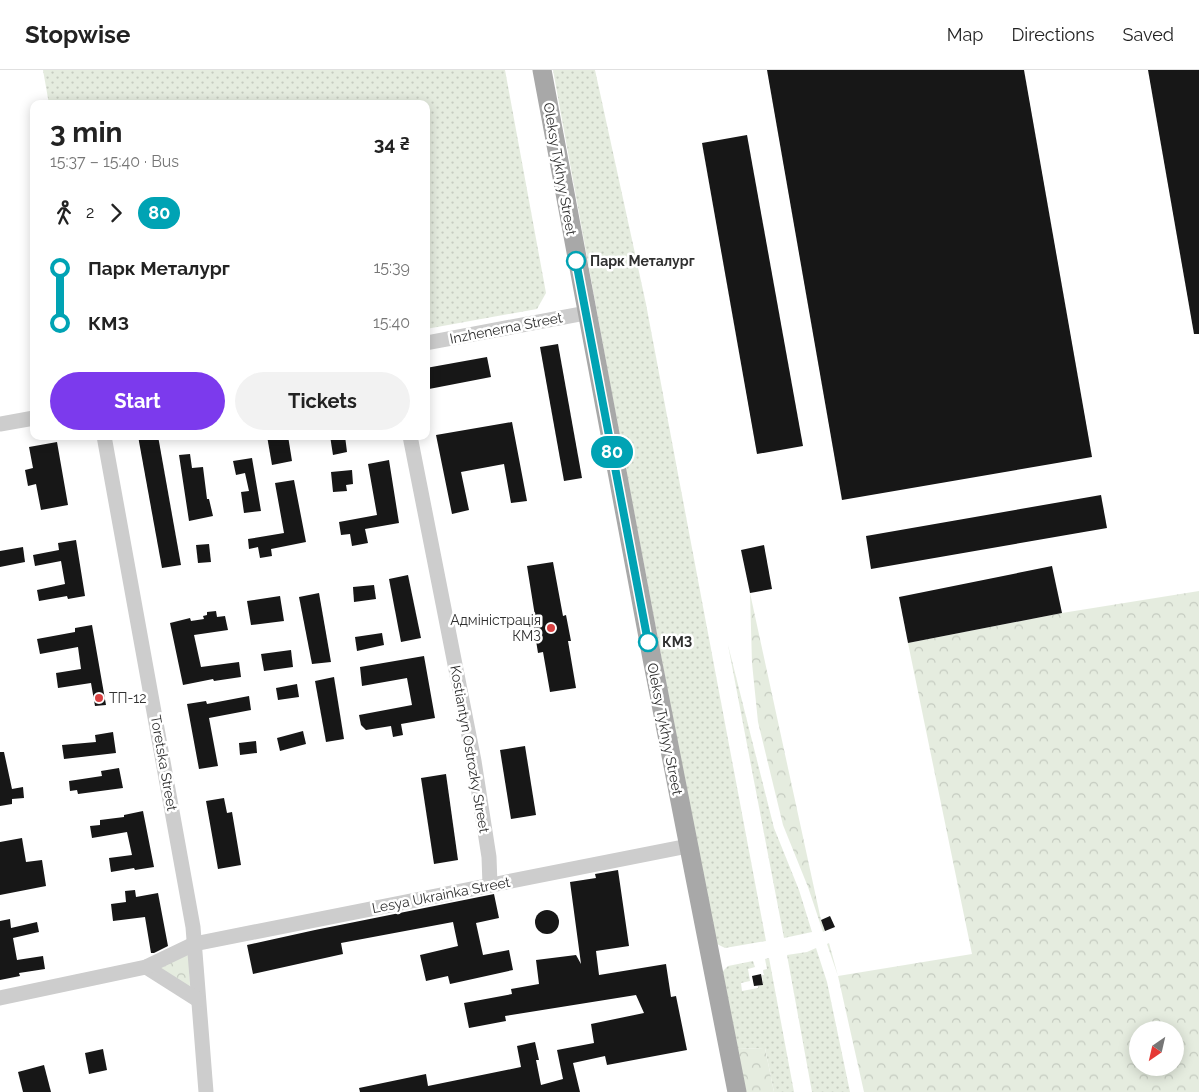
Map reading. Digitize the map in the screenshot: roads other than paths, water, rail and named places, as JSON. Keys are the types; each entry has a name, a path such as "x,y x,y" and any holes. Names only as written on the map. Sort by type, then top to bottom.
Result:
{"main road":[{"name":"Oleksy Tykhyy Street","path":"542,70 586,313 737,1092"}],"street":[{"name":"Inzhenerna Street","path":"430,342 586,313"},
{"path":"0,424 30,419"},
{"name":"Toretska Street","path":"105,440 194,927 206,1092"},
{"name":"Kostiantyn Ostrozky Street","path":"411,440 474,761 489,857 490,885"},
{"name":"Lesya Ukrainka Street","path":"146,967 194,944 688,846"},
{"path":"0,998 146,967 198,1000"}],"place":[{"name":"Парк Металург","path":"576,261"},
{"name":"Адміністрація КМЗ","path":"551,628"},
{"name":"КМЗ","path":"648,642"},
{"name":"ТП-12","path":"99,698"}]}
